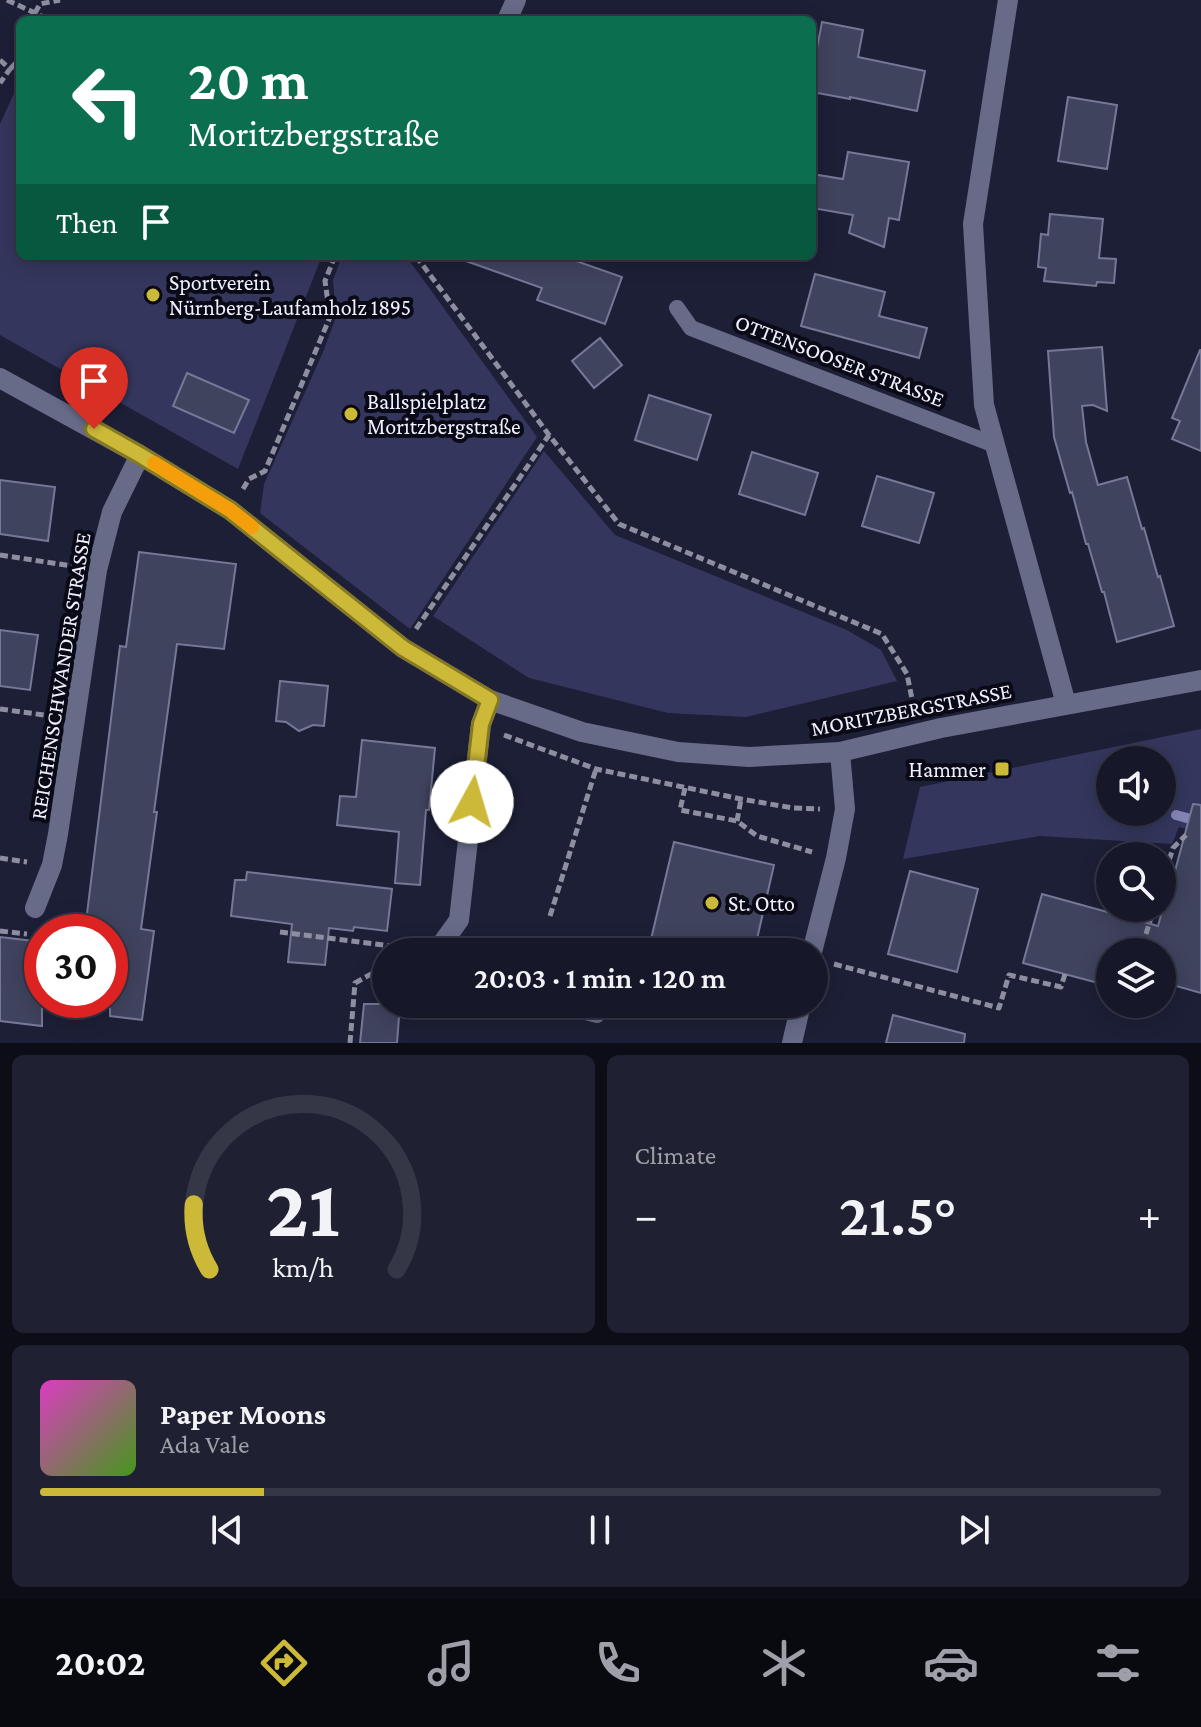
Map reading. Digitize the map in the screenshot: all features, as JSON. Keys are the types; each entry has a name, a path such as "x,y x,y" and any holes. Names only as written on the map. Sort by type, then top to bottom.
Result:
{"street":[{"path":"1008,0 973,224 984,405 1066,704"},
{"name":"MORITZBERGSTRASSE","path":"0,378 140,455 230,510 403,648 490,700 582,732 678,752 749,757 840,752 919,733 1201,680"},
{"name":"REICHENSCHWANDER STRASSE","path":"35,908 52,865 97,570 112,512 140,455"},
{"path":"446,938 459,920 481,724 490,700"},
{"path":"824,938 845,809 840,752"},
{"path":"792,1043 798,1018"}],"lane":[{"name":"OTTENSOOSER STRASSE","path":"677,308 691,328 995,445"}],"path":[{"path":"7,0 41,16"},
{"path":"35,13 40,4 60,0"},
{"path":"0,60 10,69"},
{"path":"0,83 16,63"},
{"path":"230,510 249,479 265,471 318,348 330,317 325,281 333,260"},
{"path":"419,260 619,524 882,634 907,674 919,733"},
{"path":"403,648 549,435"},
{"path":"0,555 97,570"},
{"path":"0,709 75,719"},
{"path":"481,724 514,740 596,769 793,808 845,809"},
{"path":"550,916 596,769"},
{"path":"685,788 680,810 737,821 757,836 810,852"},
{"path":"737,821 741,799"},
{"path":"1176,845 1186,835"},
{"path":"1146,934 1150,922"},
{"path":"280,932 372,945"},
{"path":"828,959 999,1008 1009,975 1061,987 1065,974"},
{"path":"350,1043 355,983 372,974"}],"shaded area":[{"name":"Sportverein Nürnberg-Laufamholz 1895","path":"16,89 16,260 320,260 238,469 0,335 0,124"},
{"path":"340,260 409,260 537,437 410,629 260,513 264,484 336,317 333,280"},
{"path":"544,451 615,535 847,630 881,650 897,681 746,717 668,713 529,678 433,616"},
{"path":"1201,729 1201,833 1179,827 1173,842 1040,836 903,859 920,787 1096,751 1096,826 1176,826 1176,746 1119,746"}],"building":[{"path":"822,22 863,30 858,57 925,71 917,111 816,93 816,53"},
{"path":"1068,97 1117,105 1107,169 1058,161"},
{"path":"848,152 909,162 899,220 889,218 884,247 849,233 853,215 816,209 816,175 843,179"},
{"path":"1050,214 1103,219 1099,258 1116,259 1114,283 1097,282 1096,286 1044,281 1046,268 1038,267 1041,234 1048,235"},
{"path":"463,260 573,260 622,277 605,324 537,300 542,288"},
{"path":"815,274 885,292 879,316 927,328 919,358 801,326"},
{"path":"600,338 622,365 594,388 572,361"},
{"path":"1102,347 1107,411 1093,405 1082,406 1086,442 1098,485 1127,477 1174,626 1117,642 1054,437 1048,351"},
{"path":"1200,350 1201,451 1172,439 1180,421 1172,418"},
{"path":"187,373 249,400 234,433 173,406"},
{"path":"649,395 711,415 697,460 635,440"},
{"path":"752,452 818,473 805,515 739,494"},
{"path":"877,476 934,493 919,543 862,526"},
{"path":"0,480 55,487 48,541 0,534"},
{"path":"139,552 236,564 224,649 177,644 141,929 154,931 142,1020 126,1018 128,914 87,914 120,646 126,647"},
{"path":"0,630 38,635 30,690 0,686"},
{"path":"280,681 328,686 324,726 313,725 299,731 286,722 276,721"},
{"path":"362,740 435,748 420,885 395,883 399,832 337,825 340,796 356,797"},
{"path":"1193,804 1201,805 1201,993 1176,986 1176,938 1096,938 1096,982 1023,963 1042,894 1096,909 1096,922 1144,922 1158,926 1159,922 1176,922 1176,867"},
{"name":"St. Otto","path":"674,842 774,865 757,938 651,938"},
{"path":"910,871 978,889 957,972 888,954"},
{"path":"247,872 392,889 387,931 329,928 325,965 288,962 292,924 231,916 235,880 246,880"},
{"path":"0,937 24,940 24,1018 42,1018 42,1026 0,1021"},
{"path":"364,1004 372,1004 372,1018 399,1018 397,1043 360,1043"},
{"path":"893,1015 965,1034 964,1043 886,1043"}],"waterway":[{"path":"1176,815 1201,822"}],"slow traffic":[{"path":"154,463 252,527"}],"place":[{"name":"Sportverein Nürnberg-Laufamholz 1895","path":"153,295"},
{"name":"Ballspielplatz Moritzbergstraße","path":"351,414"},
{"name":"Hammer","path":"1002,769"},
{"name":"St. Otto","path":"712,903"}],"route":[{"path":"94,429 230,510 403,648 490,700 481,724 472,802"}]}
